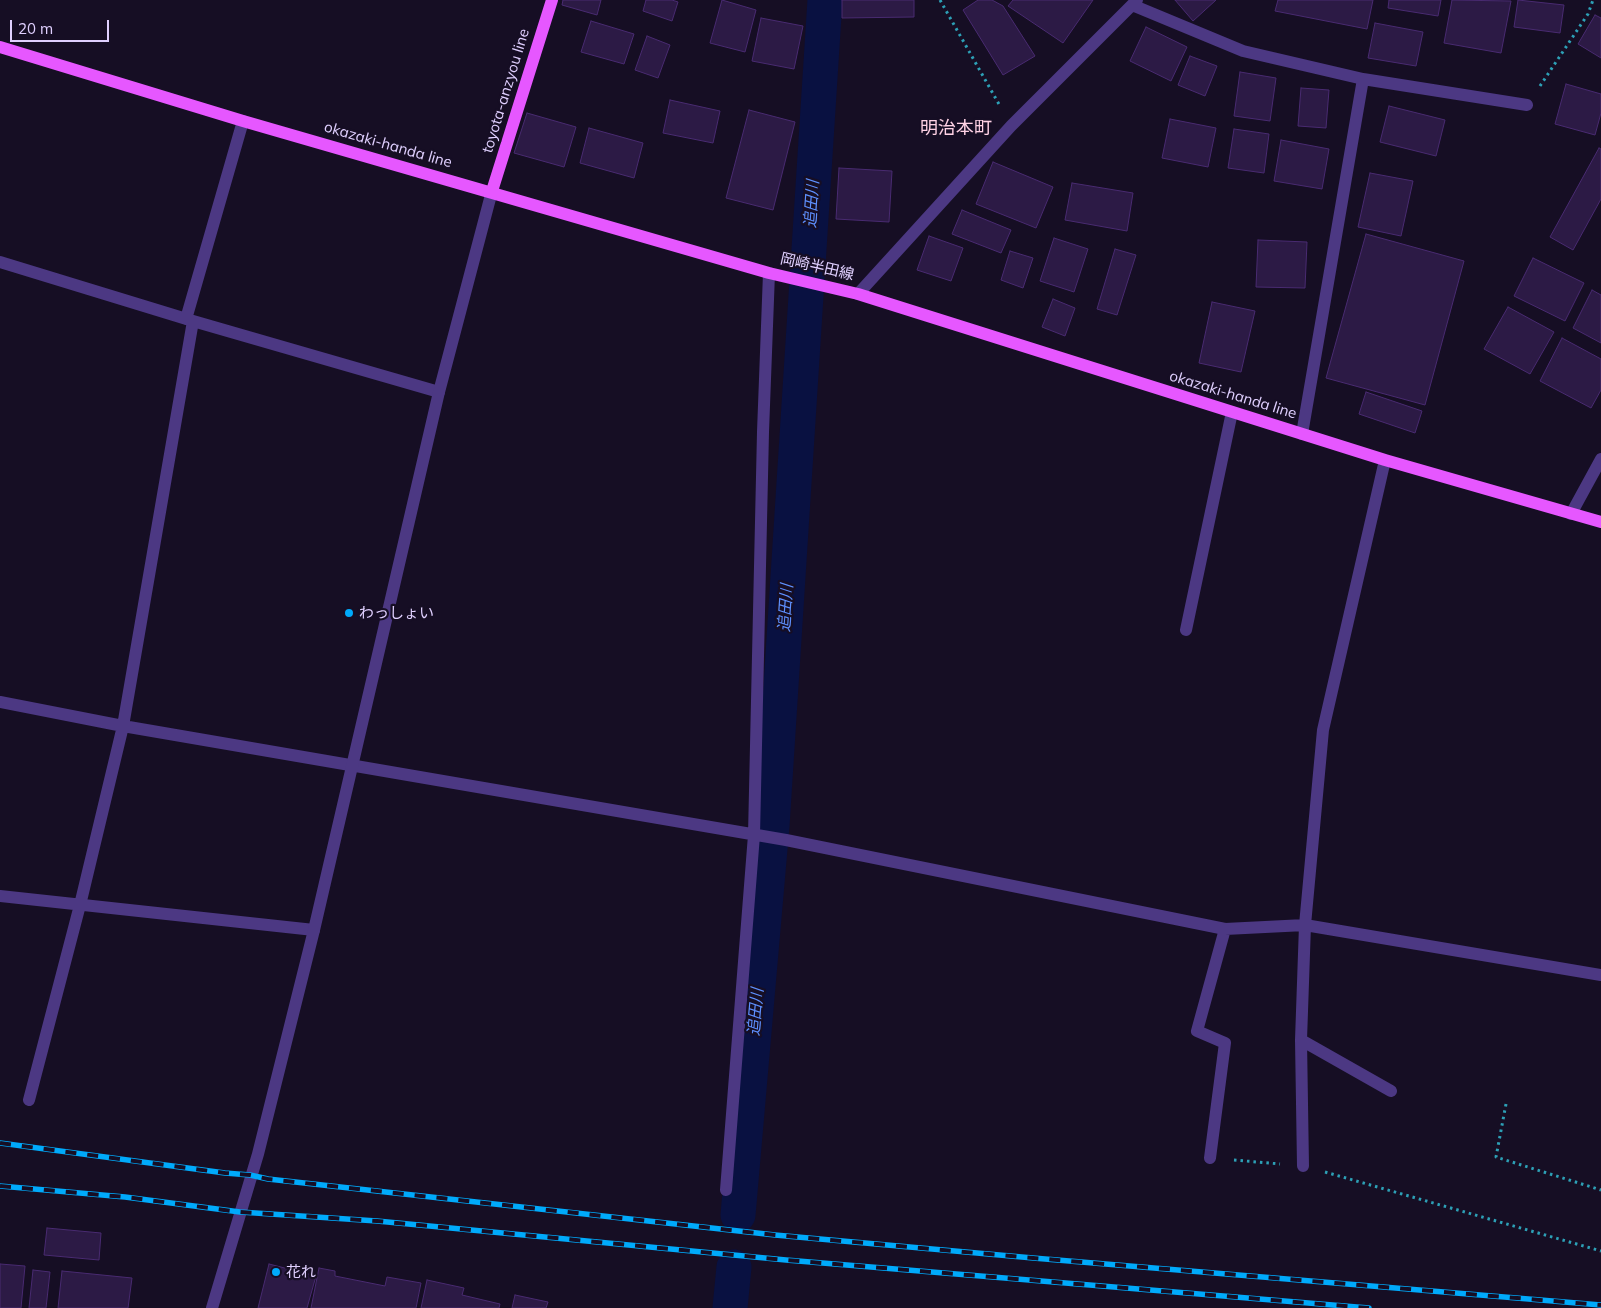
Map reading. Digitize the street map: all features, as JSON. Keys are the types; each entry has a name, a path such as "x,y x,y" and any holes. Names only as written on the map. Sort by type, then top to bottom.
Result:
{"main road":[{"name":"toyota-anzyou line","path":"492,191 552,0"},
{"name":"okazaki-handa line","path":"0,48 243,121 492,191 768,273"},
{"name":"岡崎半田線","path":"768,273 858,294"},
{"name":"okazaki-handa line","path":"858,294 1385,460 1601,522"}],"street":[{"path":"858,294 1011,126 1134,3 1243,51 1363,79 1527,105"},
{"path":"1302,434 1363,79"},
{"path":"29,1100 80,905 123,726 190,320 243,121"},
{"path":"212,1308 258,1154 314,930 439,392 492,191"},
{"path":"0,262 190,320 439,392"},
{"path":"726,1190 756,836 763,432 768,273"},
{"path":"1186,630 1232,412"},
{"path":"1571,514 1601,459"},
{"path":"1303,1166 1301,1040 1306,925 1323,730 1385,460"},
{"path":"0,702 123,726 786,840 1225,929 1306,925 1601,974"},
{"path":"0,896 314,930"},
{"path":"1210,1158 1225,1043 1197,1032 1225,929"},
{"path":"1301,1040 1391,1091"}],"path":[{"path":"940,0 1011,126"},
{"path":"1527,105 1588,14 1593,0"},
{"path":"1506,1104 1496,1157 1601,1190"},
{"path":"1210,1158 1303,1166 1601,1251"}],"building":[{"path":"563,0 601,0 597,15 562,5"},
{"path":"646,0 672,0 678,2 672,21 643,11"},
{"path":"722,0 756,10 745,52 710,43"},
{"path":"842,0 914,0 914,17 842,18"},
{"path":"978,0 992,0 1003,6 1035,56 1003,75 963,10"},
{"path":"1013,0 1093,0 1063,43 1008,6"},
{"path":"1175,0 1216,0 1193,21"},
{"path":"1278,0 1373,0 1367,29 1275,11"},
{"path":"1389,0 1441,0 1438,16 1388,8"},
{"path":"1452,0 1511,1 1501,53 1444,43"},
{"path":"1518,0 1564,5 1560,33 1514,27"},
{"path":"1595,15 1601,18 1601,58 1578,44"},
{"path":"761,18 803,26 794,69 752,61"},
{"path":"591,21 634,34 624,64 581,52"},
{"path":"1375,23 1423,32 1416,66 1368,58"},
{"path":"1146,27 1187,47 1171,81 1130,61"},
{"path":"647,36 670,45 658,78 635,70"},
{"path":"1190,56 1217,66 1205,96 1178,85"},
{"path":"1240,72 1276,78 1270,121 1234,116"},
{"path":"1566,84 1601,94 1601,113 1595,135 1555,124"},
{"path":"1301,88 1329,90 1326,128 1298,126"},
{"path":"670,100 720,111 713,143 663,133"},
{"path":"1389,106 1445,120 1436,156 1380,142"},
{"path":"749,110 795,122 773,210 726,198"},
{"path":"527,113 576,127 564,167 514,153"},
{"path":"1170,119 1216,128 1208,167 1162,158"},
{"path":"589,128 643,143 634,178 580,163"},
{"path":"1234,129 1269,134 1264,173 1228,168"},
{"path":"1281,140 1329,149 1322,189 1274,181"},
{"path":"1599,148 1601,149 1601,199 1573,250 1550,237"},
{"path":"993,162 1053,187 1036,228 976,204"},
{"path":"839,168 892,171 889,222 836,219"},
{"path":"1370,173 1413,181 1401,236 1358,227"},
{"path":"1072,183 1133,193 1127,231 1065,220"},
{"path":"962,210 1011,230 1001,253 952,234"},
{"path":"1366,234 1464,261 1425,405 1326,378"},
{"path":"929,236 963,248 951,281 917,270"},
{"path":"1054,238 1088,249 1074,292 1040,281"},
{"path":"1258,240 1307,242 1305,288 1256,287"},
{"path":"1115,249 1136,255 1117,315 1097,309"},
{"path":"1010,251 1033,258 1023,288 1001,280"},
{"path":"1533,258 1584,283 1565,321 1514,296"},
{"path":"1592,290 1601,295 1601,343 1573,328"},
{"path":"1053,299 1075,308 1065,336 1042,327"},
{"path":"1212,302 1255,311 1241,372 1199,363"},
{"path":"1508,307 1554,332 1530,374 1484,349"},
{"path":"1562,338 1601,359 1601,390 1591,408 1540,381"},
{"path":"1366,392 1422,411 1415,433 1359,414"},
{"path":"47,1228 101,1233 99,1260 44,1255"},
{"path":"0,1264 25,1266 21,1308 0,1308"},
{"path":"269,1264 316,1276 307,1308 258,1308"},
{"path":"319,1268 335,1271 335,1276 385,1286 387,1277 421,1283 416,1308 311,1308"},
{"path":"33,1270 50,1272 46,1308 29,1308"},
{"path":"62,1271 132,1278 128,1308 58,1308"},
{"path":"427,1280 464,1288 462,1295 500,1304 499,1308 421,1308"},
{"path":"515,1295 548,1302 546,1308 512,1308"}],"waterway":[{"name":"追田川","path":"738,1215 772,826 825,0"},
{"name":"追田川","path":"730,1308 734,1267"}],"railway":[{"path":"0,1143 250,1175 268,1179 775,1235 1601,1305"},
{"path":"0,1186 125,1197 240,1212 377,1221 786,1260 1369,1308"}],"place":[{"name":"わっしょい","path":"349,613"},
{"name":"花れ","path":"276,1272"}],"district":[{"name":"明治本町","path":"956,129"}]}
